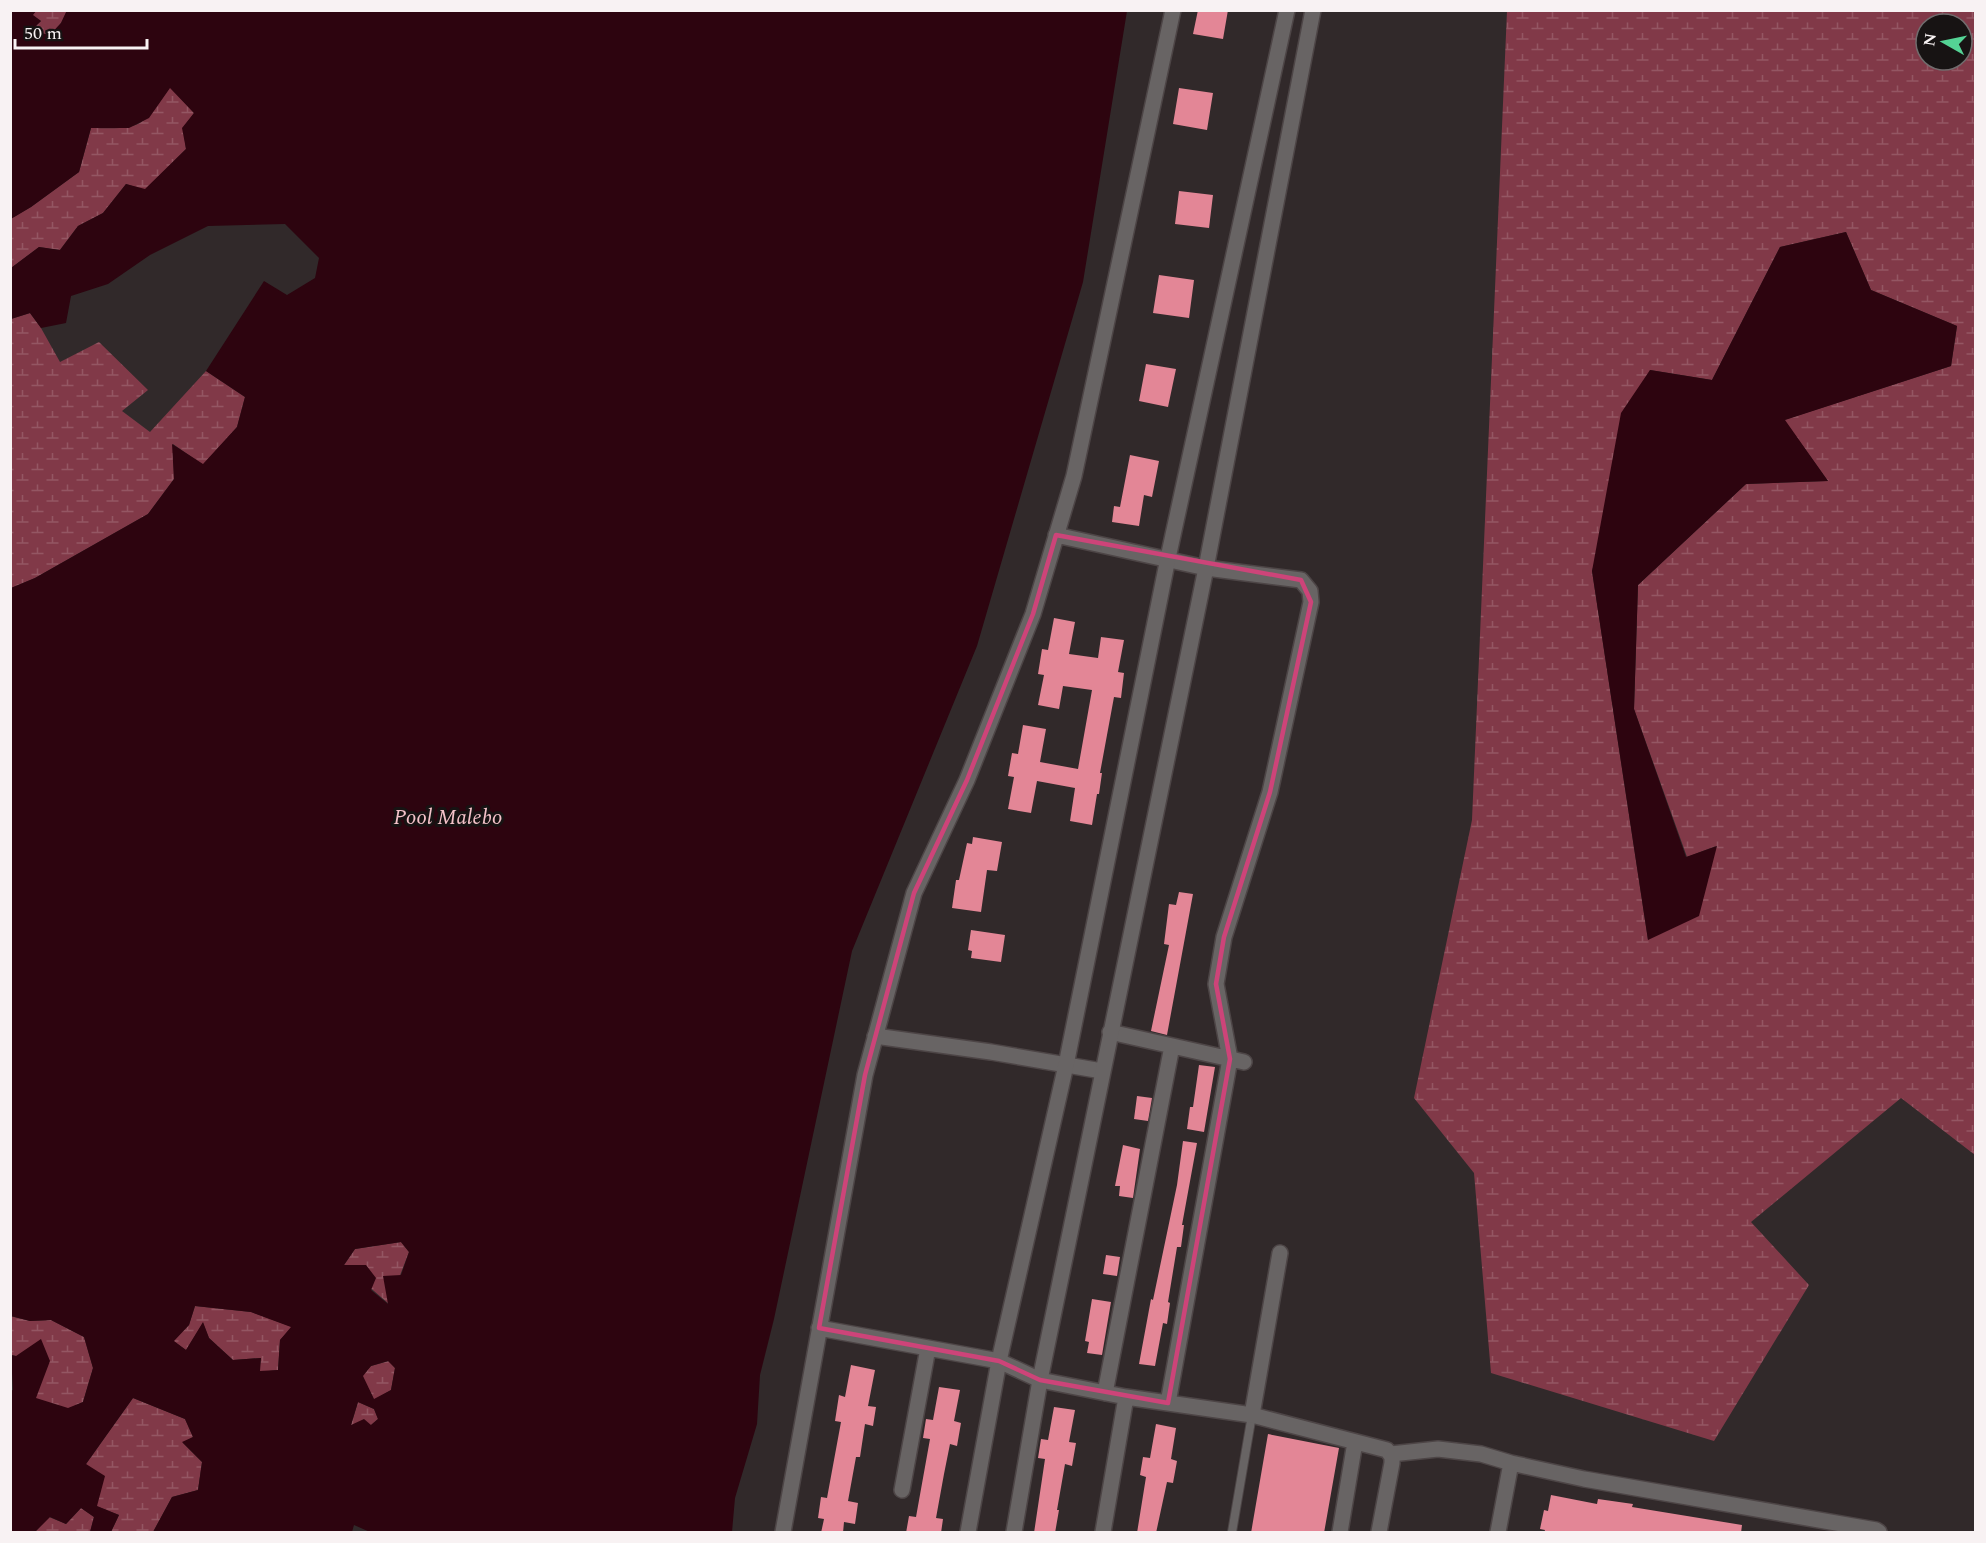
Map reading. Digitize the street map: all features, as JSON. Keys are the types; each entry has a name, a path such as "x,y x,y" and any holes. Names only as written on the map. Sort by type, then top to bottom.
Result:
{"street":[{"path":"783,1533 865,1075 914,893 967,780 1033,614 1074,476 1173,10"},
{"path":"968,1533 999,1361 1066,1065 1168,558 1287,10"},
{"path":"1014,1533 1040,1380 1206,568 1313,10"},
{"path":"1056,535 1206,568 1301,580 1310,591 1311,602 1270,792 1224,937 1216,984 1237,1060 1168,1403"},
{"path":"1110,1032 1237,1060"},
{"path":"875,1036 1102,1071"},
{"path":"1105,1393 1172,1046"},
{"path":"1252,1415 1280,1253"},
{"path":"819,1328 999,1361 1040,1380 1126,1397 1252,1415 1387,1450 1391,1454 1392,1463 1379,1533"},
{"path":"902,1490 928,1348"},
{"path":"1103,1533 1126,1397"},
{"path":"1340,1533 1355,1442"},
{"path":"1391,1454 1438,1449 1481,1454 1584,1479 1876,1530 1879,1533"},
{"path":"1498,1533 1511,1463"}],"lane":[{"path":"1232,1533 1252,1415"}],"highlighted area":[{"path":"1056,535 1301,580 1311,602 1270,792 1224,937 1216,984 1230,1059 1168,1403 1040,1380 999,1361 819,1328 865,1075 914,893 967,780 1033,614"}],"green space":[{"path":"36,11 67,11 61,23 50,35 30,31 41,21 32,15"},
{"path":"1507,11 1975,11 1975,1155 1901,1098 1751,1222 1809,1285 1714,1441 1491,1373 1474,1173 1414,1098 1472,820","holes":["1846,232 1871,290 1957,326 1951,366 1784,420 1828,481 1746,484 1638,585 1634,709 1687,857 1716,846 1648,940 1592,571 1650,370 1712,380 1780,247"]},
{"path":"170,87 194,113 183,128 186,149 145,190 126,184 103,213 78,226 60,250 39,247 11,268 10,219 31,207 79,172 91,128 121,128 139,124 153,111"},
{"path":"30,313 60,362 99,342 148,390 122,411 150,432 206,371 245,397 237,427 203,465 173,444 174,479 148,514 35,578 11,588 11,319"},
{"path":"401,1242 409,1252 389,1304 344,1265 355,1249"},
{"path":"195,1306 251,1312 292,1327 280,1340 278,1370 259,1372 261,1358 233,1360 209,1338 203,1323 186,1350 173,1341 189,1325"},
{"path":"10,1316 30,1321 51,1320 84,1337 93,1368 83,1402 68,1409 36,1399 16,1356 11,1355"},
{"path":"389,1361 395,1368 391,1390 374,1400 362,1376 371,1366"},
{"path":"133,1398 185,1419 193,1437 183,1443 202,1462 198,1490 172,1497 153,1532 111,1532 119,1515 96,1506 86,1464"},
{"path":"358,1402 374,1409 378,1419 371,1425 351,1425"},
{"path":"81,1508 94,1517 90,1532 35,1532 49,1517 66,1524"}],"water":[{"name":"Pool Malebo","path":"67,10 1127,11 1083,282 977,646 852,951 774,1319 760,1375 757,1424 735,1498 732,1532 370,1532 354,1525 352,1532 153,1532 172,1497 198,1490 202,1462 182,1442 193,1437 185,1419 133,1398 86,1464 105,1476 97,1506 119,1515 111,1532 90,1532 94,1517 81,1508 66,1524 50,1517 35,1532 11,1532 10,1391 13,1390 11,1355 16,1356 41,1339 50,1361 36,1398 68,1408 83,1402 93,1368 84,1337 51,1320 30,1321 11,1316 11,588 35,578 148,514 174,479 172,444 203,464 237,427 245,397 206,371 264,281 287,295 315,278 319,258 285,224 208,226 150,255 108,284 71,296 66,323 41,328 30,313 11,319 11,268 39,247 60,250 78,226 103,213 126,184 145,189 186,149 182,128 194,113 170,88 149,118 129,128 91,128 79,172 11,219 11,11 36,11 33,15 41,21 31,31 50,35 61,23","holes":["401,1242 409,1252 401,1275 383,1276 388,1304 371,1290 376,1278 366,1265 344,1265 355,1249","195,1306 251,1312 291,1327 280,1340 278,1370 260,1371 261,1358 233,1360 209,1338 203,1322 186,1350 174,1341 189,1325","388,1361 395,1368 391,1390 374,1399 363,1376 371,1366","358,1402 374,1409 378,1419 371,1425 364,1419 351,1425"]},
{"path":"1846,232 1871,290 1957,326 1951,366 1785,420 1828,481 1746,484 1638,585 1634,709 1686,857 1717,846 1699,916 1648,940 1592,571 1621,413 1650,370 1712,380 1780,247"}],"building":[{"path":"1198,10 1228,10 1223,39 1193,34"},
{"path":"1179,88 1213,93 1207,130 1173,124"},
{"path":"1179,191 1213,195 1209,228 1175,224"},
{"path":"1159,275 1194,280 1189,318 1153,313"},
{"path":"1146,364 1176,369 1168,407 1139,401"},
{"path":"1130,455 1159,461 1152,497 1144,495 1139,526 1112,522 1114,506 1120,507"},
{"path":"1054,618 1075,622 1069,654 1098,658 1101,637 1124,640 1118,672 1124,673 1121,698 1114,697 1092,825 1070,821 1075,788 1037,781 1031,813 1008,809 1014,777 1008,776 1012,753 1018,754 1023,725 1046,729 1040,762 1078,769 1092,690 1063,686 1059,709 1038,705 1044,675 1038,674 1042,649 1048,650"},
{"path":"973,837 1002,842 997,871 987,870 981,912 952,908 956,880 959,880 967,843 972,844"},
{"path":"1179,892 1193,894 1167,1035 1151,1031 1169,945 1164,944 1169,904 1176,905"},
{"path":"971,930 1005,935 1001,962 971,958 972,951 968,950"},
{"path":"1199,1065 1215,1067 1204,1132 1187,1129 1190,1107 1193,1107"},
{"path":"1137,1096 1152,1098 1148,1121 1134,1119"},
{"path":"1183,1141 1197,1143 1182,1225 1184,1225 1181,1247 1177,1247 1168,1302 1170,1303 1167,1324 1163,1323 1155,1366 1139,1364 1177,1185"},
{"path":"1123,1145 1140,1149 1133,1198 1119,1196 1120,1186 1115,1186"},
{"path":"1106,1255 1120,1257 1117,1276 1103,1274"},
{"path":"1092,1299 1111,1302 1102,1355 1087,1353 1089,1342 1085,1341"},
{"path":"851,1365 875,1370 868,1406 876,1407 873,1426 865,1424 860,1457 856,1457 848,1501 858,1503 855,1524 844,1522 843,1533 821,1533 824,1519 818,1518 821,1497 827,1498 841,1422 835,1421 839,1395 845,1397"},
{"path":"939,1387 960,1390 954,1421 961,1423 957,1446 950,1444 936,1518 943,1519 941,1533 906,1533 909,1516 916,1517 930,1439 923,1438 926,1419 933,1420"},
{"path":"1054,1407 1075,1410 1069,1442 1076,1443 1072,1466 1065,1464 1055,1533 1034,1533 1045,1459 1038,1458 1041,1439 1048,1440"},
{"path":"1156,1424 1176,1428 1171,1459 1177,1461 1173,1483 1167,1482 1156,1533 1137,1533 1146,1477 1140,1475 1143,1457 1150,1458"},
{"path":"1268,1434 1339,1448 1324,1533 1251,1533"},
{"path":"1551,1495 1597,1504 1598,1499 1633,1504 1632,1507 1742,1525 1741,1533 1544,1533 1545,1530 1540,1529 1544,1510 1548,1511"}]}
